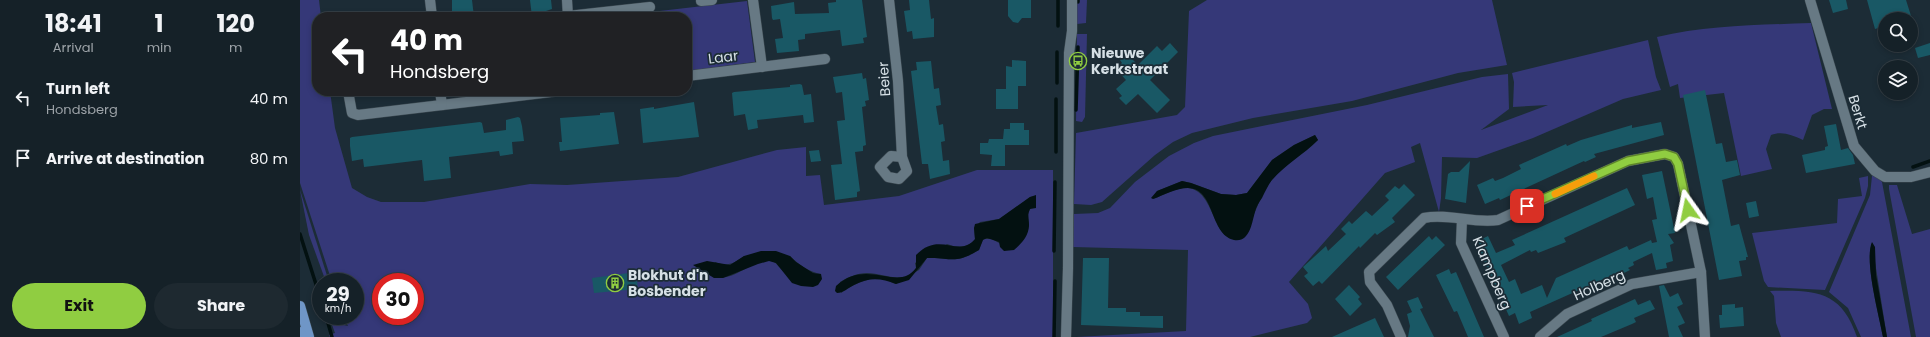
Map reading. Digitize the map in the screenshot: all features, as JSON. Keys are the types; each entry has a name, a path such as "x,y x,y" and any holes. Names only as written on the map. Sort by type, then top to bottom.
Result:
{"main road":[{"path":"300,306 309,337"},
{"path":"300,332 302,337"}],"street":[{"path":"430,0 431,12"},
{"path":"566,0 567,12"},
{"path":"701,1 712,0"},
{"path":"753,0 762,67"},
{"name":"Beier","path":"889,0 898,80 902,157"},
{"path":"1066,337 1068,268 1069,53 1072,31 1072,0"},
{"name":"Berkt","path":"1810,0 1854,146 1875,171 1885,177 1911,177 1930,172"},
{"path":"609,12 650,7"},
{"name":"Laar","path":"692,75 824,59"},
{"path":"349,96 352,113 358,115 517,96"},
{"path":"441,96 442,105"},
{"path":"1401,337 1387,305 1370,282 1369,272 1424,218 1434,216 1488,221 1498,220 1628,161 1665,154 1674,157 1678,164 1701,272 1704,337"},
{"name":"Klampberg","path":"1462,219 1461,243 1504,337"},
{"name":"Holberg","path":"1540,337 1567,314 1632,284 1701,272"}],"shaded area":[{"path":"300,0 319,0 320,12 312,12 312,96 331,96 335,128 352,188 367,197 381,202 424,202 530,184 567,185 678,177 777,150 806,147 806,176 820,175 824,205 899,196 977,170 1053,170 1053,337 330,337 329,335 335,333 332,325 364,325 364,273 329,273 300,183","holes":["1036,196 1028,214 1029,227 999,243 992,239 983,239 979,250 971,255 958,259 927,258 919,270 896,284 879,278 855,284 841,293 840,282 849,277 863,273 893,277 905,276 916,268 915,263 947,244 954,246 969,245 975,240 974,228 980,222 999,219 1030,197","744,256 790,256 804,268 821,274 783,271 774,262 766,261 750,266 734,275 717,277 708,274 715,262 719,264 730,264"]},
{"path":"1077,0 1087,0 1086,23 1077,24"},
{"path":"1207,0 1492,0 1507,65 1458,73 1352,101 1253,118 1192,133 1173,142 1155,155 1102,202 1091,205 1074,204 1076,133 1177,115 1185,107 1189,11"},
{"path":"747,1 755,62 692,70 692,12 651,12"},
{"path":"1811,23 1832,109 1824,109 1812,115 1803,140 1791,135 1771,135 1766,149 1772,169 1741,176 1724,93 1680,98 1678,84 1670,87 1657,37 1714,28"},
{"path":"1077,34 1087,34 1085,117 1082,122 1076,121"},
{"path":"1648,40 1656,77 1661,90 1623,99 1533,138 1477,158 1442,157 1441,198 1439,212 1420,143 1411,147 1415,162 1385,173 1289,282 1308,304 1312,318 1307,323 1250,337 1076,337 1186,331 1188,250 1073,247 1074,214 1098,213 1110,208 1135,182 1169,156 1194,143 1213,136 1367,105 1482,77 1508,74 1509,109 1481,130 1548,105 1513,107 1514,82 1512,73","holes":["1315,135 1318,140 1276,175 1271,181 1242,238 1232,239 1225,234 1219,227 1204,198 1197,191 1184,188 1153,199 1157,191 1182,181 1221,194 1236,195 1247,193 1272,160 1294,145"]},
{"path":"1315,135 1318,140 1277,174 1271,182 1255,210 1247,235 1239,240 1234,240 1226,236 1220,229 1208,203 1197,190 1184,188 1153,199 1151,198 1157,191 1182,181 1221,194 1236,195 1247,193 1272,160 1294,145"},
{"path":"1876,175 1882,182 1911,337 1887,337 1872,243 1870,251 1871,275 1883,337 1861,337 1848,308 1829,292 1870,195 1872,176"},
{"path":"1868,176 1868,186 1865,198 1825,290 1768,287 1764,281 1752,233 1837,223 1838,199 1862,196 1859,178"},
{"path":"1889,185 1897,185 1912,234 1930,229 1930,337 1916,337"},
{"path":"300,190 326,273 323,273 309,235"},
{"path":"1036,195 1036,208 1030,209 1028,217 1028,233 1014,250 1004,251 1000,247 999,242 987,238 983,240 979,250 971,255 958,259 927,258 909,280 896,284 885,280 875,279 859,282 841,292 837,293 835,291 836,286 848,278 859,274 891,277 909,275 916,268 916,255 925,248 941,244 962,246 969,244 975,239 975,224 999,219 1030,197"},
{"path":"1872,242 1875,247 1876,275 1887,337 1883,337 1873,288 1870,261"},
{"path":"761,251 776,251 790,256 796,262 813,273 821,274 822,279 818,285 813,287 801,286 792,283 776,263 769,261 723,278 714,278 693,265 707,261 730,265 744,256"},
{"path":"1770,291 1800,291 1824,296 1843,310 1851,321 1857,337 1781,337 1776,323 1774,296"}],"building":[{"path":"452,0 472,0 473,12 452,12"},
{"path":"530,0 551,0 552,9 546,12 531,12"},
{"path":"836,0 862,0 867,37 863,38 864,43 842,46 840,30 805,34 805,39 798,40 799,51 777,53 775,39 783,38 780,19 773,20 771,6 794,2 795,14 829,13 828,3 836,2"},
{"path":"909,0 929,0 931,19 934,18 934,37 913,39 912,31 907,32 904,11 910,10"},
{"path":"1008,0 1031,0 1031,18 1022,18 1018,23 1013,22 1008,16"},
{"path":"1829,0 1846,0 1848,9 1833,13"},
{"path":"1867,0 1906,0 1910,12 1878,12 1878,28 1875,29"},
{"path":"1170,43 1178,52 1150,80 1170,100 1157,113 1138,94 1126,105 1119,98 1122,96 1116,89 1126,80 1116,69 1122,63 1120,60 1127,54 1138,65 1157,46 1162,51"},
{"path":"1930,43 1930,55 1918,58 1916,52 1918,52 1918,47"},
{"path":"1012,60 1026,61 1026,86 1018,86 1018,109 996,109 996,89 1006,89 1006,66 1012,67"},
{"path":"931,61 934,89 939,88 941,105 936,106 939,125 943,124 945,141 941,142 943,161 949,160 950,174 930,179 928,164 922,164 911,71 917,70 916,62"},
{"path":"862,73 863,79 866,78 869,100 865,101 866,106 862,107 866,145 863,146 863,151 855,152 860,191 857,192 857,197 835,200 831,165 842,164 837,121 845,120 842,92 836,93 833,77"},
{"path":"790,85 802,85 804,95 811,94 814,122 804,123 803,115 757,120 758,128 748,130 745,114 734,116 732,93 734,92 790,87"},
{"path":"1705,90 1716,144 1722,143 1726,162 1737,160 1740,175 1722,180 1731,226 1739,224 1748,257 1746,257 1746,260 1739,261 1742,276 1719,280 1683,95"},
{"path":"694,102 699,137 643,143 640,109 654,107 654,109"},
{"path":"614,112 619,144 560,151 559,142 562,142 560,118 600,115 600,113"},
{"path":"518,117 520,118 522,126 524,141 512,142 513,154 500,156 499,151 449,157 451,178 424,181 422,160 364,167 363,159 352,161 350,138 352,137 480,122 482,123 484,133 506,130 506,120"},
{"path":"1661,122 1664,135 1594,154 1596,157 1585,162 1584,161 1500,200 1499,198 1485,204 1477,185 1493,178 1495,181 1503,178 1521,169 1519,165 1566,144 1567,146 1581,140 1632,125 1632,128"},
{"path":"1010,123 1024,123 1024,130 1029,130 1029,145 1005,145 1005,166 991,166 992,155 980,154 980,143 988,143 989,139 1003,139 1004,129 1010,129"},
{"path":"1836,124 1841,150 1848,148 1853,155 1855,164 1806,173 1802,155 1825,150 1825,147 1828,146 1824,126"},
{"path":"819,150 821,161 811,162 809,151"},
{"path":"1470,161 1466,203 1445,199 1448,174 1451,172 1459,172"},
{"path":"1662,171 1675,233 1668,234 1674,243 1670,245 1673,261 1666,263 1667,268 1656,270 1652,253 1633,262 1634,265 1628,268 1630,270 1618,276 1617,273 1530,312 1532,318 1519,324 1515,313 1509,316 1478,248 1481,247 1478,241 1488,236 1496,253 1515,245 1512,240 1627,188 1635,205 1564,238 1566,242 1538,253 1536,250 1531,252 1530,250 1501,265 1509,282 1515,279 1521,294 1542,285 1547,298 1556,278 1627,246 1629,250 1651,240 1652,243 1657,242 1652,220 1657,219 1653,197 1647,199 1642,175"},
{"path":"1404,184 1415,195 1392,218 1395,222 1377,235 1375,233 1360,248 1359,246 1322,284 1319,281 1313,286 1304,276 1308,273 1303,267 1326,246 1328,251 1346,234 1341,229 1349,221 1352,224 1366,211 1372,216 1389,200 1385,196 1395,186 1399,189"},
{"path":"1756,201 1759,216 1749,218 1746,203"},
{"path":"1429,236 1432,240 1436,236 1445,245 1398,290 1386,277"},
{"path":"1083,258 1109,258 1108,308 1126,308 1126,312 1140,312 1140,316 1163,316 1163,328 1081,325"},
{"path":"1449,269 1451,274 1456,272 1484,337 1468,337 1457,311 1454,312 1436,275"},
{"name":"Blokhut d'n Bosbender","path":"636,272 638,289 594,293 592,278"},
{"path":"1349,285 1360,297 1358,299 1362,304 1350,316 1335,299"},
{"path":"1664,285 1670,297 1678,293 1683,304 1677,307 1685,323 1678,326 1683,337 1669,337 1659,286"},
{"path":"1418,297 1423,308 1420,309 1434,337 1408,337 1410,326 1407,314 1412,312 1407,301"},
{"path":"1635,299 1638,305 1650,300 1655,309 1634,318 1636,322 1601,337 1557,337 1592,321 1591,319"},
{"path":"1735,304 1735,308 1743,307 1744,326 1720,328 1719,315 1722,315 1722,305"},
{"path":"1375,318 1384,337 1332,337"}],"waterway":[{"path":"1058,0 1058,26"},
{"path":"1076,110 1078,47"},
{"path":"1057,52 1057,83"},
{"path":"1056,99 1056,152"},
{"path":"1913,167 1930,161"},
{"path":"1054,251 1055,182"},
{"path":"300,234 312,273"},
{"path":"1054,337 1055,281"},
{"path":"329,325 332,337"}],"slow traffic":[{"path":"1555,194 1594,176"}],"place":[{"name":"Nieuwe Kerkstraat","path":"1078,61"},
{"name":"Blokhut d'n Bosbender","path":"615,283"}],"route":[{"path":"1527,206 1628,161 1665,154 1674,157 1678,164 1688,210"}]}
